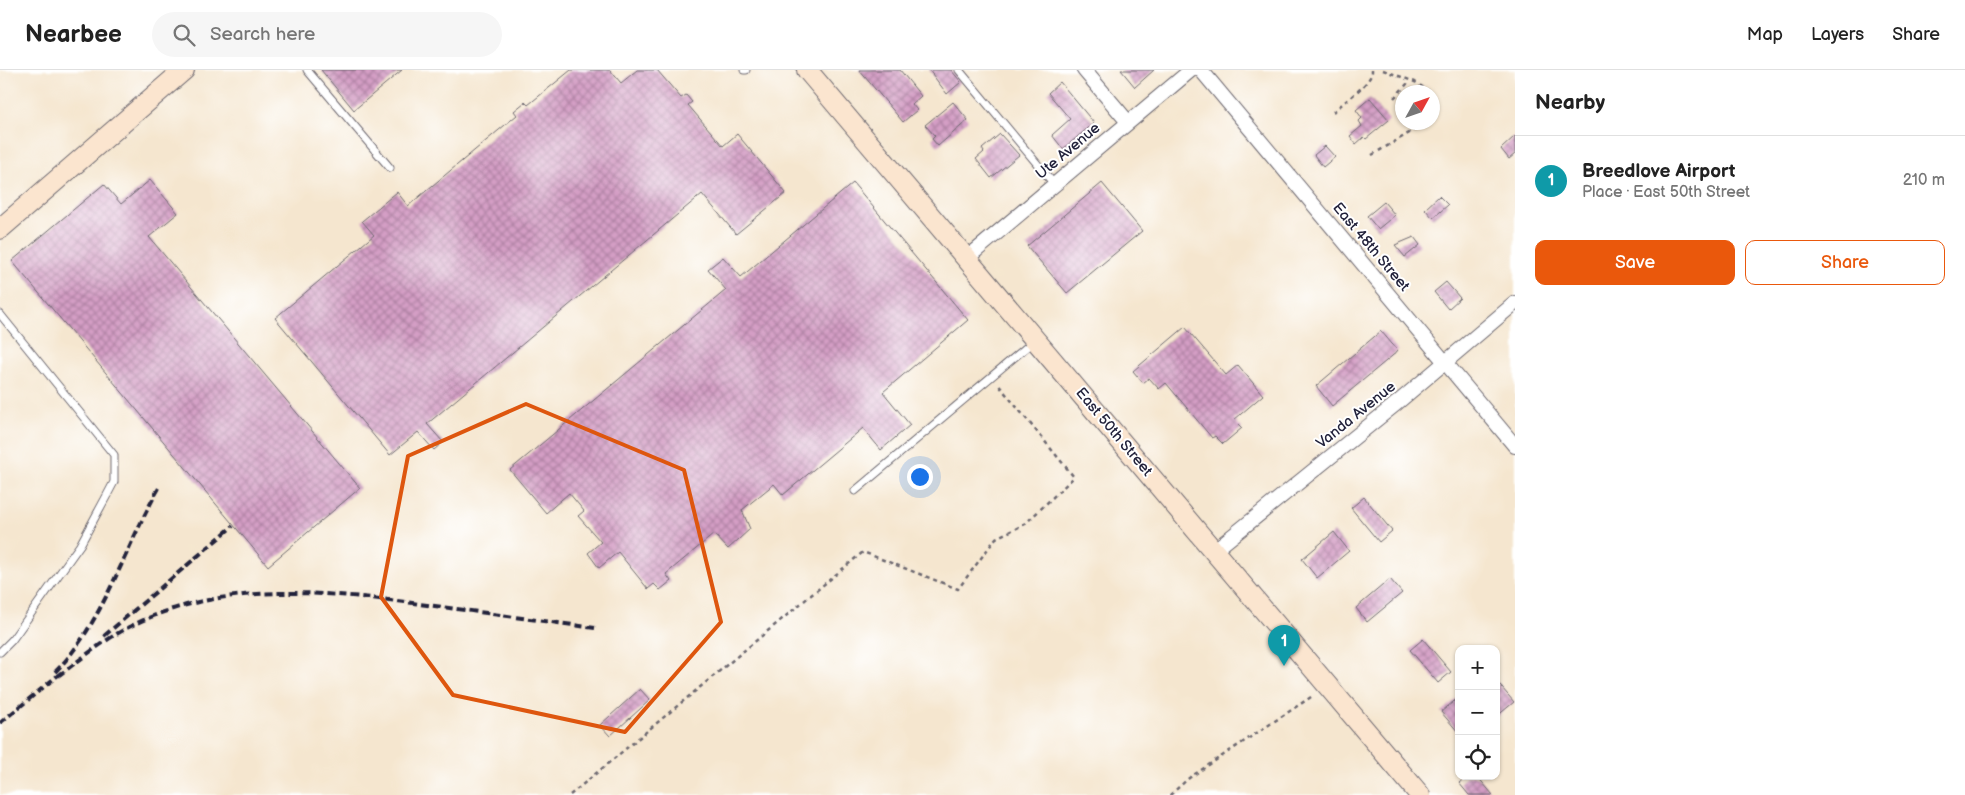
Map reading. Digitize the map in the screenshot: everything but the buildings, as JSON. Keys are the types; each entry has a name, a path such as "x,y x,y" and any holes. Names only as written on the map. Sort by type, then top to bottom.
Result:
{"main road":[{"path":"0,229 184,70"},
{"name":"East 50th Street","path":"807,70 1215,550 1420,795"}],"street":[{"path":"1084,70 1128,122"},
{"name":"Ute Avenue","path":"966,259 1191,70"},
{"name":"East 48th Street","path":"1201,70 1515,446"},
{"name":"Vanda Avenue","path":"1215,550 1515,303"}],"lane":[{"path":"307,70 390,168"},
{"path":"959,70 1054,184"},
{"path":"0,314 114,454 114,482 80,545 12,640 0,652"},
{"path":"855,491 1035,340"}],"path":[{"path":"1333,112 1367,82 1372,76 1372,70"},
{"path":"1383,70 1408,79 1417,85"},
{"path":"1394,98 1407,84 1408,79"},
{"path":"1372,156 1415,130"},
{"path":"570,795 863,552 958,589 996,538 1025,524 1074,477 991,376"},
{"path":"1170,795 1189,778 1328,686"}],"highlighted area":[{"path":"526,404 684,470 721,622 625,732 453,695 381,597 408,456"}],"railway":[{"path":"55,672 72,653 87,631 159,488"},
{"path":"104,636 233,526"},
{"path":"58,676 129,627 166,611 204,601 244,595 283,593 363,597 595,628"},
{"path":"0,723 62,672"}],"place":[{"name":"Breedlove Airport","path":"1284,666"}]}
